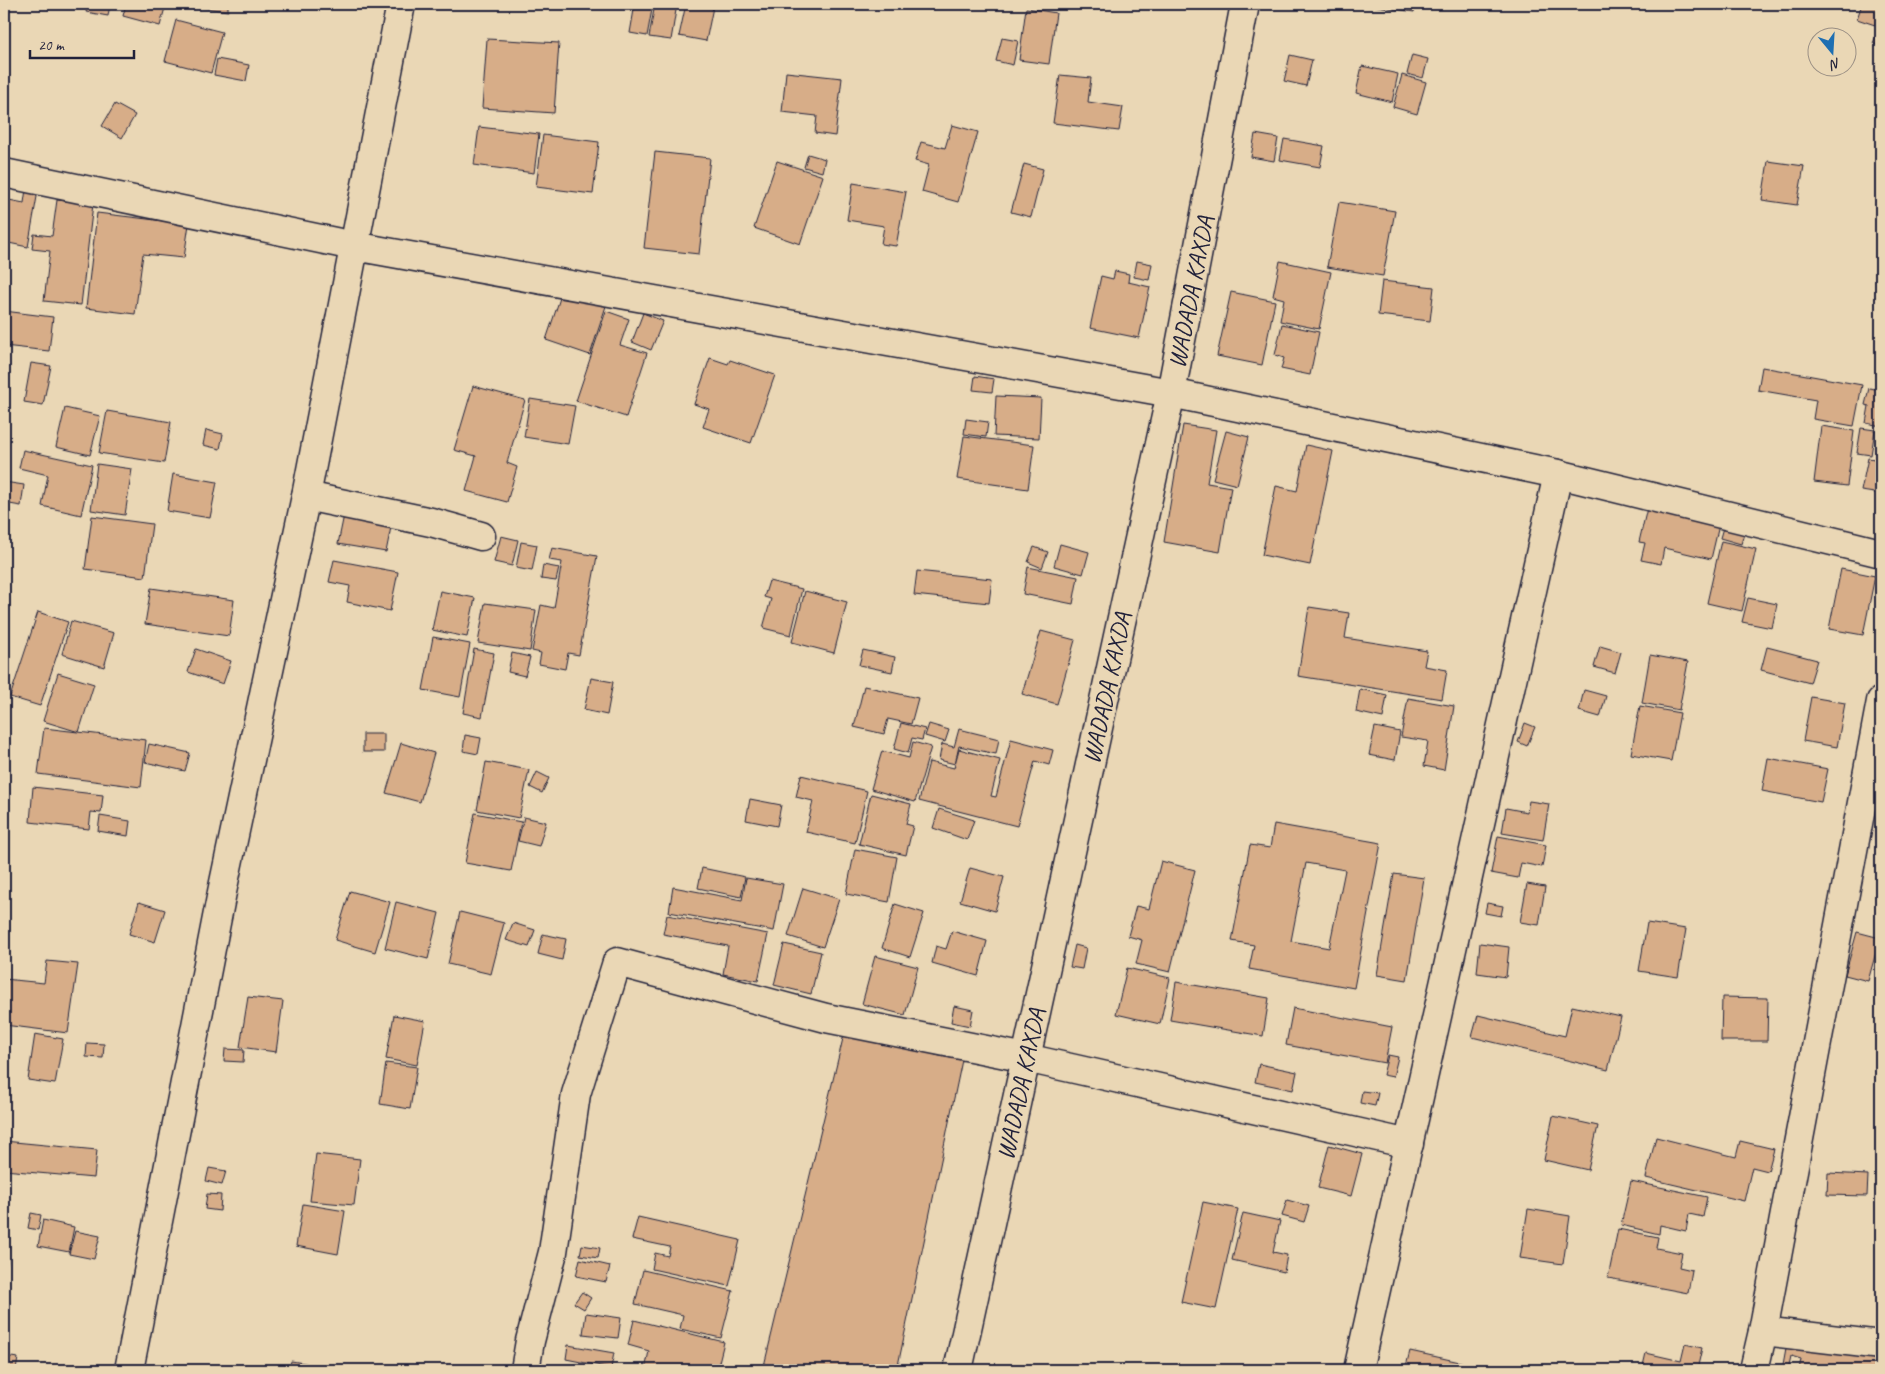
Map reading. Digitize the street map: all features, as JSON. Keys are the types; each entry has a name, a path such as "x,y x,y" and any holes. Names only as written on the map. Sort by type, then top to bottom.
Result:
{"street":[{"path":"129,1370 222,892 306,496 401,4"},
{"name":"WADADA KAXDA","path":"958,1370 1171,393 1245,4"},
{"path":"4,173 354,246 1171,393 1558,474 1881,553"},
{"path":"1358,1370 1558,474"},
{"path":"306,496 431,522 481,536"},
{"path":"1754,1370 1763,1331 1881,701"},
{"path":"525,1370 530,1341 552,1252 576,1094 617,962 826,1018 1026,1058 1409,1144"},
{"path":"1763,1331 1881,1345"}],"building":[{"path":"88,4 110,4 108,16 86,12"},
{"path":"126,4 166,4 160,26 123,16"},
{"path":"228,4 228,11 179,5"},
{"path":"635,4 653,4 647,36 630,33"},
{"path":"655,4 677,4 671,40 649,37"},
{"path":"686,4 713,7 706,41 679,36"},
{"path":"1366,4 1416,4 1414,12"},
{"path":"1862,4 1881,6 1875,25 1857,19"},
{"path":"1026,8 1056,13 1049,64 1019,60"},
{"path":"176,20 222,32 211,73 165,61"},
{"path":"1881,26 1881,47 1873,43"},
{"path":"1002,38 1018,41 1013,65 996,61"},
{"path":"487,39 559,43 554,113 482,108"},
{"path":"1290,55 1312,60 1306,86 1284,81"},
{"path":"1412,55 1428,59 1423,78 1407,74"},
{"path":"217,59 249,65 246,81 214,75"},
{"path":"1362,66 1398,74 1392,102 1356,93"},
{"path":"786,72 842,78 835,136 815,133 817,116 782,112"},
{"path":"1060,75 1091,78 1088,102 1123,107 1119,131 1053,123"},
{"path":"1402,75 1426,82 1417,114 1393,107"},
{"path":"115,104 135,115 122,138 102,126"},
{"path":"952,125 978,132 958,202 922,192 929,165 915,161 921,142 945,148"},
{"path":"479,127 539,134 534,173 474,165"},
{"path":"1255,134 1278,138 1274,161 1251,157"},
{"path":"543,135 599,142 593,194 536,187"},
{"path":"1284,139 1324,146 1320,167 1280,160"},
{"path":"655,152 710,158 699,254 644,248"},
{"path":"808,154 825,159 822,172 804,167"},
{"path":"777,161 823,176 800,244 754,228"},
{"path":"1768,161 1804,166 1797,205 1762,200"},
{"path":"1024,164 1043,169 1031,217 1011,212"},
{"path":"853,183 906,192 896,246 881,244 884,226 847,220"},
{"path":"26,189 38,191 28,247 4,242 4,199 24,203"},
{"path":"57,200 93,204 81,305 44,301 50,251 32,249 34,234 52,236"},
{"path":"1339,202 1395,211 1383,276 1327,267"},
{"path":"97,213 189,224 184,258 143,254 135,314 86,308"},
{"path":"1137,261 1152,264 1149,280 1134,277"},
{"path":"1280,261 1331,272 1319,329 1280,321 1284,299 1273,296"},
{"path":"1115,271 1129,274 1128,282 1150,287 1139,338 1090,328 1101,276 1113,279"},
{"path":"1382,281 1434,287 1430,321 1378,315"},
{"path":"562,292 606,306 590,355 546,340"},
{"path":"1231,292 1275,301 1262,365 1217,356"},
{"path":"4,311 53,317 49,351 4,346"},
{"path":"606,311 629,319 620,345 647,353 626,417 576,401"},
{"path":"643,313 663,321 651,350 632,342"},
{"path":"1282,324 1319,332 1310,375 1281,369 1284,358 1275,355"},
{"path":"710,358 728,364 730,360 775,375 751,443 703,427 709,409 694,404"},
{"path":"31,363 51,366 43,405 24,402"},
{"path":"1762,367 1862,385 1854,426 1813,419 1816,400 1758,390"},
{"path":"975,376 994,379 992,392 973,390"},
{"path":"473,386 525,400 507,463 517,467 507,502 466,491 476,456 454,450"},
{"path":"1869,388 1881,390 1881,426 1866,423 1869,406 1865,405"},
{"path":"996,396 1041,398 1039,438 994,436"},
{"path":"530,399 575,406 568,444 524,437"},
{"path":"65,408 100,416 90,455 56,447"},
{"path":"107,411 171,422 164,463 99,453"},
{"path":"966,419 988,422 986,437 964,434"},
{"path":"1183,425 1216,430 1207,483 1231,487 1220,552 1164,542"},
{"path":"1821,426 1854,431 1847,486 1814,482"},
{"path":"1861,428 1875,430 1871,455 1857,453"},
{"path":"206,430 223,434 220,449 203,445"},
{"path":"1226,431 1249,437 1237,485 1213,479"},
{"path":"964,436 1034,445 1028,489 957,479"},
{"path":"1306,445 1333,451 1310,565 1262,555 1276,486 1297,491"},
{"path":"23,450 92,465 81,515 42,506 48,475 19,468"},
{"path":"1868,458 1881,460 1881,494 1861,491"},
{"path":"97,464 132,469 125,515 91,510"},
{"path":"173,474 217,482 210,518 167,511"},
{"path":"4,482 24,485 21,506 4,503"},
{"path":"1647,508 1719,525 1711,559 1664,548 1661,564 1641,560 1645,543 1639,542"},
{"path":"345,510 393,517 386,552 338,544"},
{"path":"92,516 152,524 145,577 85,569"},
{"path":"1724,524 1745,530 1741,544 1720,538"},
{"path":"501,536 518,540 512,566 494,562"},
{"path":"1721,541 1756,549 1742,611 1707,603"},
{"path":"521,542 537,545 532,571 516,568"},
{"path":"1060,544 1089,552 1083,574 1054,566"},
{"path":"1034,547 1048,552 1042,568 1028,562"},
{"path":"552,548 597,556 579,655 568,653 565,669 539,664 541,653 532,651 541,605 554,608 562,562 549,560"},
{"path":"334,560 398,572 390,611 347,602 350,586 329,582"},
{"path":"543,565 559,568 556,581 541,579"},
{"path":"1028,567 1078,577 1073,604 1023,594"},
{"path":"1841,569 1875,576 1863,635 1829,629"},
{"path":"917,571 992,579 989,603 914,595"},
{"path":"769,581 802,589 791,635 763,628 771,599 764,597"},
{"path":"151,588 234,600 229,636 145,624"},
{"path":"440,591 475,598 467,637 432,630"},
{"path":"805,591 847,602 834,653 792,642"},
{"path":"1748,598 1777,604 1772,628 1742,622"},
{"path":"485,603 536,610 530,651 478,643"},
{"path":"1309,607 1349,613 1345,638 1427,651 1424,666 1447,670 1442,699 1298,676"},
{"path":"38,612 68,622 40,706 10,697"},
{"path":"4,613 8,613 4,646"},
{"path":"71,621 114,633 104,667 62,654"},
{"path":"1041,631 1075,640 1057,704 1022,694"},
{"path":"433,637 470,644 460,697 423,690"},
{"path":"1600,646 1621,652 1615,673 1594,667"},
{"path":"1767,647 1817,660 1810,683 1761,670"},
{"path":"196,649 231,661 223,684 188,672"},
{"path":"474,649 494,653 482,717 463,713"},
{"path":"863,650 895,657 892,672 859,665"},
{"path":"512,653 530,657 525,676 508,672"},
{"path":"1650,655 1688,662 1679,710 1642,703"},
{"path":"58,673 94,684 79,732 43,721"},
{"path":"591,678 613,682 607,715 584,710"},
{"path":"864,686 918,698 911,724 888,719 884,734 854,727"},
{"path":"1360,689 1387,695 1383,718 1356,712"},
{"path":"1584,690 1606,696 1600,717 1579,711"},
{"path":"1811,697 1845,703 1837,747 1803,741"},
{"path":"1408,698 1454,706 1444,770 1424,766 1428,741 1401,737"},
{"path":"1640,706 1680,713 1671,761 1631,754"},
{"path":"901,723 925,729 922,740 912,738 908,753 894,749"},
{"path":"1525,723 1535,727 1527,746 1518,742"},
{"path":"929,724 949,730 945,742 925,736"},
{"path":"1375,727 1400,732 1395,760 1369,755"},
{"path":"44,728 146,740 141,787 38,774"},
{"path":"959,729 999,739 996,754 959,746 955,764 939,760 942,744 954,747"},
{"path":"363,734 384,734 384,752 363,752"},
{"path":"465,735 481,738 478,754 463,751"},
{"path":"1011,739 1053,750 1049,765 1035,761 1017,826 919,801 929,762 954,768 959,749 1000,760 991,796 996,797"},
{"path":"913,742 931,747 915,802 871,789 882,751 909,758"},
{"path":"401,743 434,753 420,802 386,793"},
{"path":"149,744 190,753 185,771 145,762"},
{"path":"1768,758 1828,769 1821,802 1762,791"},
{"path":"486,762 529,770 519,818 477,810"},
{"path":"537,772 549,778 542,793 530,787"},
{"path":"801,775 867,791 855,843 806,832 813,801 796,797"},
{"path":"33,787 103,795 101,813 91,812 89,829 30,822"},
{"path":"871,794 911,804 906,824 913,826 906,855 859,844"},
{"path":"750,799 781,805 777,826 746,820"},
{"path":"1529,801 1549,804 1543,840 1502,833 1506,808 1527,812"},
{"path":"939,809 974,820 967,840 933,828"},
{"path":"475,813 521,822 511,871 465,863"},
{"path":"100,816 130,821 128,836 98,831"},
{"path":"524,817 546,822 539,846 518,841"},
{"path":"1274,824 1381,843 1354,988 1249,969 1254,945 1232,941 1250,845 1270,848","holes":["1306,863 1345,870 1329,948 1291,941"]},
{"path":"1498,836 1546,845 1542,867 1521,863 1518,878 1491,873"},
{"path":"855,849 897,857 889,902 846,894"},
{"path":"1161,861 1195,870 1170,972 1136,964 1142,940 1128,936 1136,906 1149,909"},
{"path":"702,868 745,877 741,897 698,888"},
{"path":"970,868 1004,877 995,911 960,901"},
{"path":"1394,874 1424,878 1407,980 1377,975"},
{"path":"746,878 783,884 774,931 669,912 673,887 742,900"},
{"path":"1527,884 1545,887 1539,925 1520,922"},
{"path":"803,888 839,899 823,947 788,936"},
{"path":"350,891 390,902 375,952 335,940"},
{"path":"139,902 165,910 155,942 129,934"},
{"path":"396,902 439,913 428,959 385,948"},
{"path":"1487,903 1503,906 1501,916 1485,913"},
{"path":"895,904 924,913 910,957 882,948"},
{"path":"460,912 504,923 491,974 448,964"},
{"path":"667,915 768,934 758,981 723,974 728,946 663,934"},
{"path":"513,923 535,930 529,947 506,940"},
{"path":"1647,923 1686,929 1678,977 1639,971"},
{"path":"952,931 987,941 978,976 932,963 936,946 946,949"},
{"path":"1857,932 1880,938 1868,981 1845,975"},
{"path":"543,934 566,939 562,960 538,954"},
{"path":"1480,943 1509,947 1506,977 1477,973"},
{"path":"784,944 821,952 811,994 774,985"},
{"path":"1075,945 1086,948 1082,969 1070,967"},
{"path":"875,956 918,967 905,1015 862,1004"},
{"path":"47,961 78,964 68,1033 4,1025 4,979 44,983"},
{"path":"1127,968 1170,978 1160,1024 1116,1014"},
{"path":"1176,982 1269,998 1263,1036 1170,1020"},
{"path":"248,997 283,1001 276,1052 240,1047"},
{"path":"1722,997 1768,998 1767,1041 1721,1041"},
{"path":"954,1006 973,1010 970,1026 951,1022"},
{"path":"1572,1006 1621,1017 1608,1070 1472,1037 1478,1015 1565,1036"},
{"path":"1293,1008 1392,1027 1385,1063 1286,1045"},
{"path":"394,1015 425,1021 417,1065 386,1059"},
{"path":"846,1026 937,1044 935,1055 962,1060 897,1370 763,1370"},
{"path":"35,1034 63,1039 55,1084 28,1080"},
{"path":"87,1043 104,1044 103,1058 86,1057"},
{"path":"225,1049 244,1050 243,1062 224,1061"},
{"path":"1388,1055 1398,1057 1393,1077 1383,1075"},
{"path":"386,1063 417,1067 410,1109 380,1104"},
{"path":"1259,1064 1297,1072 1293,1090 1255,1082"},
{"path":"1362,1091 1378,1093 1375,1106 1360,1103"},
{"path":"1553,1116 1598,1126 1588,1170 1544,1160"},
{"path":"1656,1137 1736,1157 1740,1141 1774,1149 1768,1171 1752,1167 1744,1201 1646,1178"},
{"path":"4,1141 97,1150 94,1178 4,1170"},
{"path":"1329,1145 1362,1154 1351,1196 1318,1188"},
{"path":"316,1154 360,1159 354,1205 310,1201"},
{"path":"209,1168 226,1171 222,1185 206,1181"},
{"path":"1828,1173 1868,1175 1867,1196 1827,1195"},
{"path":"1631,1181 1707,1197 1703,1217 1689,1214 1686,1231 1660,1225 1659,1234 1621,1225"},
{"path":"207,1194 221,1195 220,1211 205,1209"},
{"path":"1287,1200 1309,1206 1304,1222 1282,1216"},
{"path":"1203,1202 1238,1209 1216,1309 1181,1302"},
{"path":"303,1204 345,1211 338,1254 296,1246"},
{"path":"1528,1209 1570,1216 1563,1264 1520,1258"},
{"path":"31,1213 41,1215 38,1230 28,1228"},
{"path":"1243,1213 1280,1221 1273,1252 1287,1255 1284,1272 1232,1260"},
{"path":"638,1217 740,1240 729,1286 652,1269 655,1253 668,1256 670,1247 632,1239"},
{"path":"43,1220 74,1227 69,1252 38,1246"},
{"path":"1618,1229 1658,1237 1656,1248 1682,1253 1679,1267 1692,1270 1688,1293 1608,1278"},
{"path":"75,1231 100,1236 94,1259 69,1254"},
{"path":"582,1245 600,1248 598,1258 580,1255"},
{"path":"4,1246 9,1247 4,1284"},
{"path":"580,1259 610,1266 606,1282 576,1276"},
{"path":"643,1270 733,1291 721,1338 680,1329 683,1315 635,1304"},
{"path":"582,1292 591,1298 584,1309 574,1303"},
{"path":"586,1313 621,1318 618,1338 583,1334"},
{"path":"634,1320 724,1342 717,1370 645,1370 649,1351 628,1345"},
{"path":"1790,1326 1881,1343 1881,1370 1799,1370 1801,1359 1791,1356 1788,1370 1782,1370"},
{"path":"1685,1344 1702,1348 1697,1370 1642,1370 1646,1353 1681,1361"},
{"path":"568,1345 614,1353 611,1368 566,1359"},
{"path":"1410,1351 1496,1370 1405,1370"},
{"path":"4,1356 18,1358 16,1370 4,1370"},
{"path":"291,1361 337,1368 337,1370 289,1370"}]}
